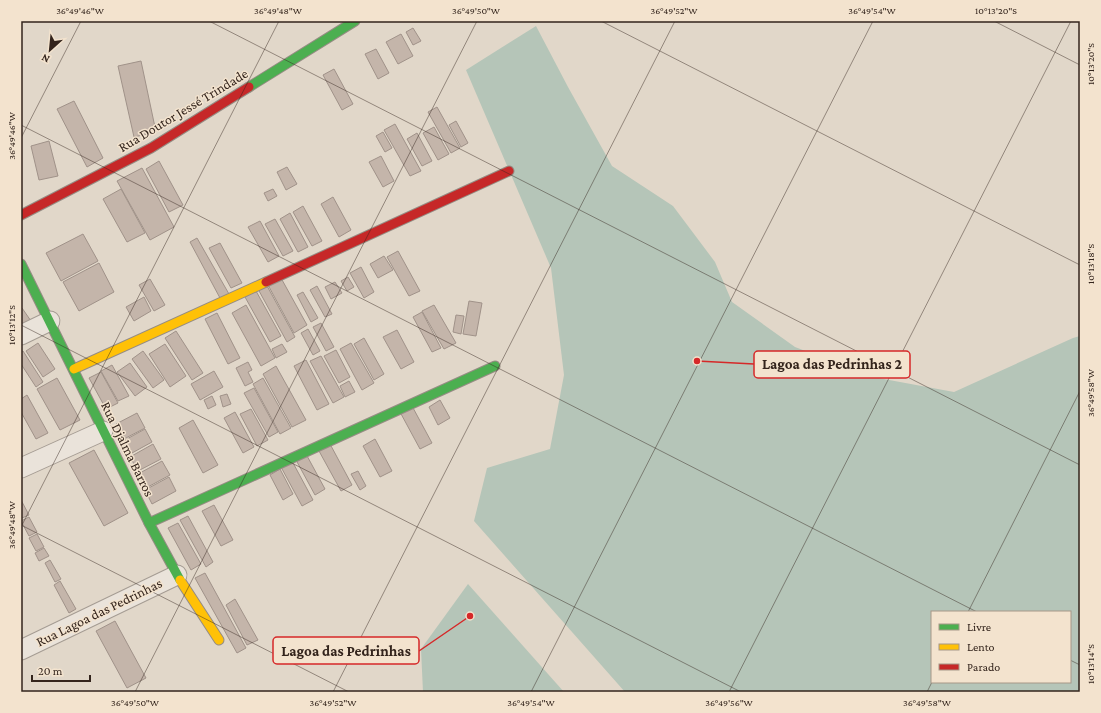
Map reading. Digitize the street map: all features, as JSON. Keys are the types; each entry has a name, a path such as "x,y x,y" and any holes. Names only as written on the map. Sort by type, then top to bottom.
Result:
{"street":[{"name":"Rua Doutor Jessé Trindade","path":"21,215 151,148 355,21"},
{"path":"74,369 509,171"},
{"name":"Rua Djalma Barros","path":"21,264 149,523 177,575 219,640"},
{"path":"21,335 50,321"},
{"path":"149,523 495,366"},
{"path":"21,468 103,431"},
{"name":"Rua Lagoa das Pedrinhas","path":"21,650 177,575"}],"shaded area":[{"path":"536,26 612,166 673,206 715,262 732,302 795,347 873,377 954,392 1080,336 1080,692 625,692 474,521 487,468 550,449 564,375 551,268 466,70"},
{"path":"468,584 564,692 423,692 421,649"}],"building":[{"path":"413,28 421,41 413,45 406,32"},
{"path":"401,34 413,56 398,64 386,42"},
{"path":"376,49 389,73 378,79 365,54"},
{"path":"141,61 156,132 134,137 118,66"},
{"path":"334,69 353,104 342,110 323,75"},
{"path":"74,101 103,158 87,167 57,109"},
{"path":"437,107 460,148 451,153 428,112"},
{"path":"456,121 468,143 461,147 449,125"},
{"path":"395,124 421,171 410,176 384,130"},
{"path":"434,127 449,154 438,160 423,133"},
{"path":"383,132 392,148 385,152 376,136"},
{"path":"417,133 432,161 422,166 407,139"},
{"path":"49,141 58,176 39,180 31,146"},
{"path":"381,156 394,181 383,187 369,162"},
{"path":"159,161 183,205 169,212 146,169"},
{"path":"287,167 297,184 286,190 277,172"},
{"path":"142,168 174,227 150,240 117,181"},
{"path":"121,189 145,233 127,242 103,199"},
{"path":"273,189 277,196 268,201 264,193"},
{"path":"333,197 351,230 339,237 321,204"},
{"path":"303,206 322,241 312,246 293,212"},
{"path":"290,213 308,247 298,252 280,219"},
{"path":"275,219 293,251 283,256 265,224"},
{"path":"260,221 279,256 268,262 248,227"},
{"path":"83,234 98,261 61,281 46,253"},
{"path":"197,238 229,294 220,298 190,242"},
{"path":"220,243 242,283 231,288 209,248"},
{"path":"398,251 420,291 409,296 387,257"},
{"path":"384,256 393,270 378,278 370,264"},
{"path":"99,263 114,292 79,311 63,282"},
{"path":"361,267 374,292 364,298 350,273"},
{"path":"348,277 354,287 347,291 341,281"},
{"path":"281,278 307,325 294,333 268,285"},
{"path":"150,279 165,305 154,311 139,285"},
{"path":"335,282 342,293 331,299 325,287"},
{"path":"266,284 295,337 287,342 258,289"},
{"path":"317,286 332,314 325,317 310,290"},
{"path":"256,291 281,336 270,342 245,297"},
{"path":"303,292 318,318 311,322 297,295"},
{"path":"144,297 151,311 134,321 126,307"},
{"path":"469,301 482,303 476,336 463,334"},
{"path":"246,305 275,358 261,366 232,313"},
{"path":"434,305 456,343 444,349 422,311"},
{"path":"22,308 31,321 21,327 21,309"},
{"path":"422,312 441,348 432,352 413,317"},
{"path":"217,313 240,358 228,364 205,319"},
{"path":"456,315 464,316 461,334 453,332"},
{"path":"321,323 334,347 326,351 313,327"},
{"path":"308,329 320,351 313,355 301,333"},
{"path":"397,330 414,362 401,369 383,337"},
{"path":"176,331 203,373 192,380 165,338"},
{"path":"364,338 384,374 374,380 354,344"},
{"path":"38,343 55,369 43,377 26,351"},
{"path":"351,343 374,383 362,390 340,349"},
{"path":"165,344 186,376 170,387 149,354"},
{"path":"282,344 287,352 276,358 272,349"},
{"path":"336,350 350,377 339,383 324,356"},
{"path":"23,351 43,382 36,387 21,364 21,352"},
{"path":"143,351 164,380 153,388 132,359"},
{"path":"321,356 344,397 333,403 310,361"},
{"path":"306,360 329,404 317,410 294,366"},
{"path":"248,362 252,370 248,372 253,382 245,386 236,368"},
{"path":"130,363 147,387 135,396 117,372"},
{"path":"112,365 129,396 118,401 101,371"},
{"path":"276,366 306,420 292,427 263,374"},
{"path":"214,371 223,387 200,400 191,384"},
{"path":"101,372 118,403 106,409 89,378"},
{"path":"57,378 80,420 60,430 37,389"},
{"path":"263,378 291,428 280,434 253,384"},
{"path":"349,381 355,392 345,397 340,386"},
{"path":"254,388 278,432 269,437 244,393"},
{"path":"227,394 231,404 223,407 220,396"},
{"path":"27,395 48,433 36,439 21,412 21,399"},
{"path":"212,396 216,405 208,409 204,400"},
{"path":"440,400 450,418 438,425 429,407"},
{"path":"412,406 432,443 420,449 400,412"},
{"path":"251,409 268,440 257,446 240,414"},
{"path":"235,412 254,447 243,453 224,418"},
{"path":"137,413 145,428 124,439 116,424"},
{"path":"193,420 218,465 203,473 179,428"},
{"path":"145,429 152,442 132,453 125,440"},
{"path":"375,439 392,471 380,477 363,446"},
{"path":"153,444 161,459 138,471 130,457"},
{"path":"330,444 352,485 341,491 319,451"},
{"path":"94,450 128,513 104,526 69,463"},
{"path":"306,454 325,489 315,495 296,460"},
{"path":"162,461 170,475 146,488 138,474"},
{"path":"292,461 313,500 302,506 281,467"},
{"path":"280,469 293,494 283,500 270,475"},
{"path":"358,471 366,486 360,490 351,474"},
{"path":"169,477 176,491 152,504 145,490"},
{"path":"21,500 29,515 22,518 21,516"},
{"path":"214,505 233,540 221,546 202,511"},
{"path":"188,516 213,562 206,567 180,520"},
{"path":"29,517 37,532 29,536 21,521"},
{"path":"178,523 201,564 191,570 168,528"},
{"path":"37,534 44,547 36,551 29,538"},
{"path":"44,548 49,556 39,561 35,553"},
{"path":"50,560 61,579 55,582 45,563"},
{"path":"205,573 246,648 237,653 195,578"},
{"path":"60,581 76,609 69,613 54,585"},
{"path":"235,599 258,640 247,645 226,605"},
{"path":"115,621 146,678 127,688 96,631"}],"traffic: fast":[{"path":"249,87 355,21"},
{"path":"21,264 149,523 180,580"},
{"path":"149,523 495,366"}],"traffic: slow":[{"path":"74,369 266,282"},
{"path":"180,580 219,640"}],"traffic: jam":[{"path":"21,215 151,148 249,87"},
{"path":"266,282 509,171"}],"place":[{"name":"Lagoa das Pedrinhas 2","path":"697,361"},
{"name":"Lagoa das Pedrinhas","path":"470,616"}]}
